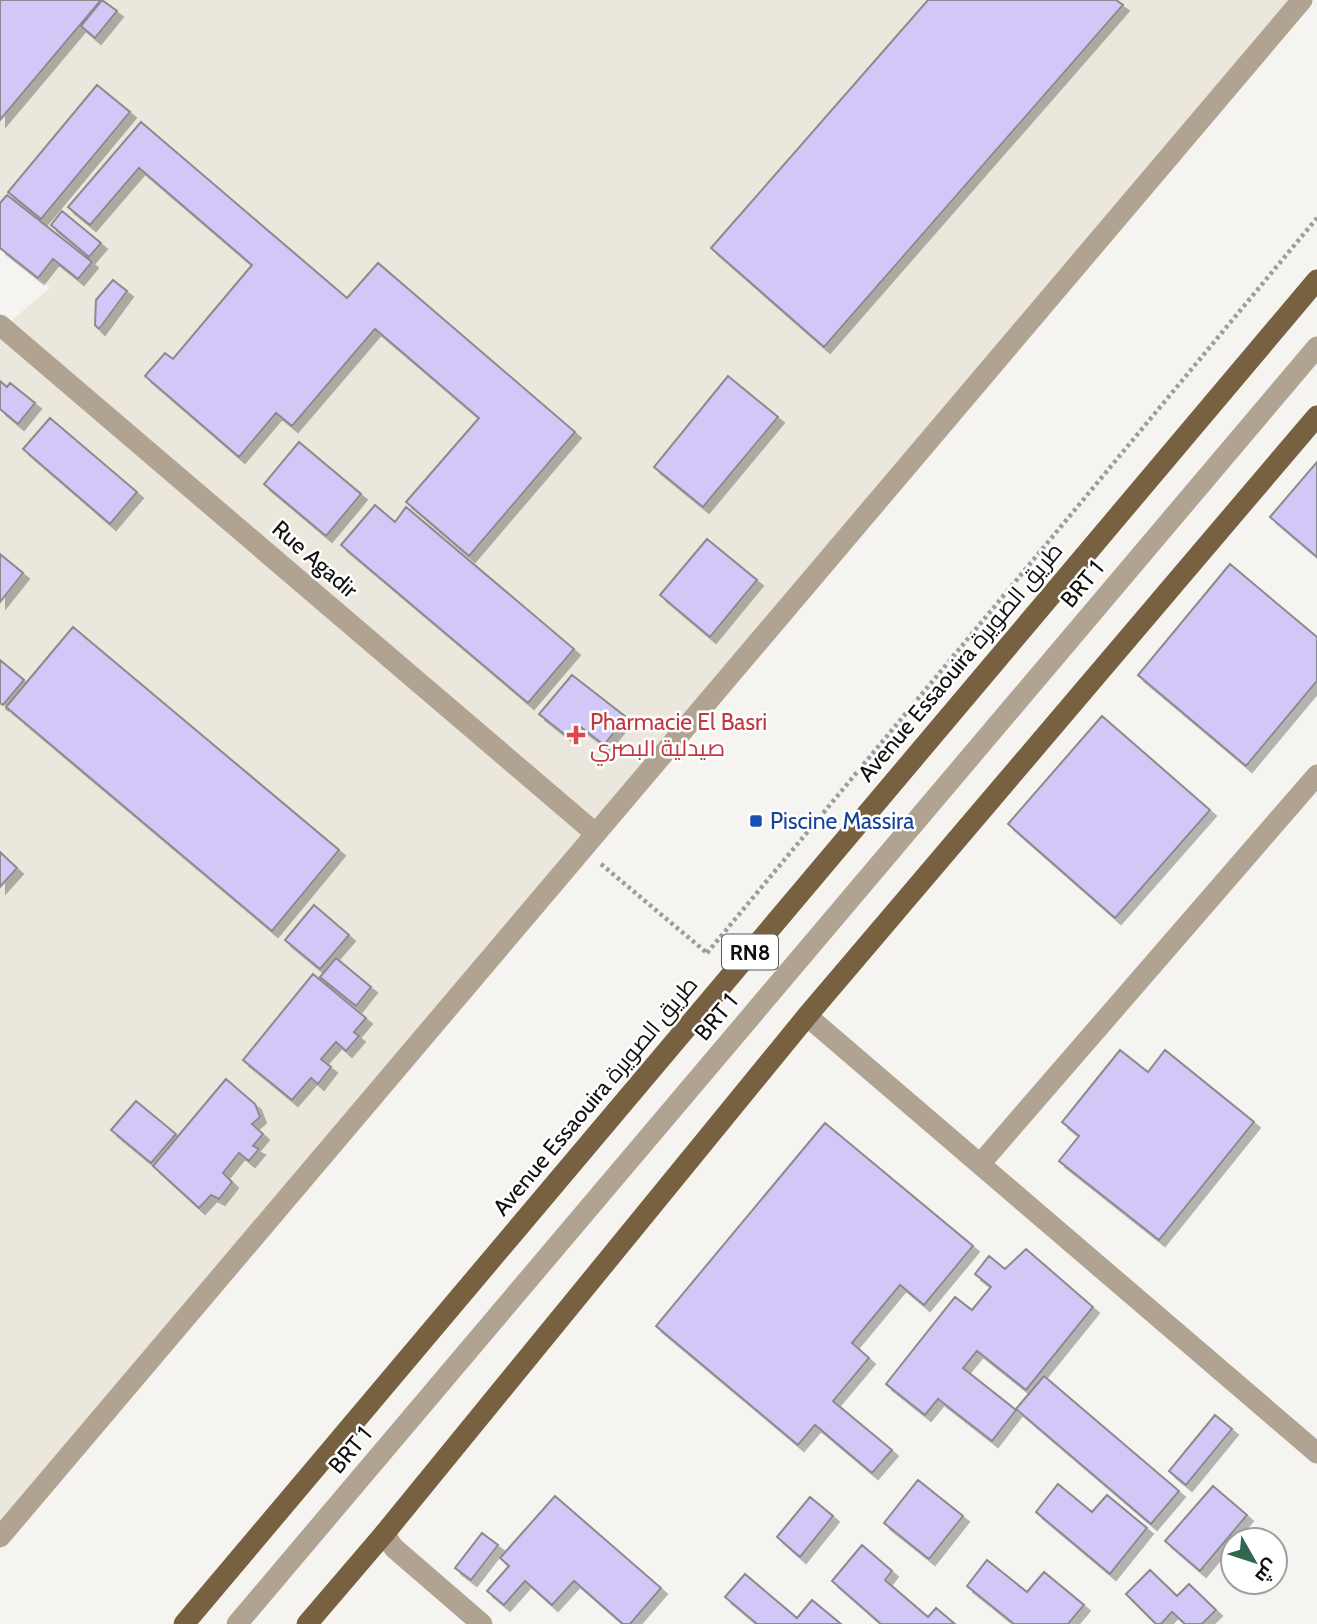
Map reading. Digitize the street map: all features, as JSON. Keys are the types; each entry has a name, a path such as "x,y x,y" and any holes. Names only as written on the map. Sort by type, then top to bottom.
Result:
{"main road":[{"name":"Avenue Essaouira طريق الصويرة","path":"184,1624 1317,280"},
{"path":"307,1624 384,1534 807,1016 1317,416"}],"street":[{"path":"0,1537 1302,0"},
{"name":"Rue Agadir","path":"0,325 589,841"},
{"name":"BRT 1","path":"237,1624 1317,347"},
{"path":"981,1163 1317,775"},
{"path":"807,1016 1317,1453"},
{"path":"384,1534 394,1548 475,1622"}],"path":[{"path":"707,953 1317,218"},
{"path":"589,841 732,974"}],"shaded area":[{"path":"0,0 1297,0 0,1524 0,330 50,288 0,244"}],"building":[{"path":"0,0 101,0 0,120"},
{"path":"102,0 117,11 95,38 81,26"},
{"path":"928,0 1116,0 1123,5 824,347 711,248"},
{"path":"97,85 130,112 41,219 8,192"},
{"path":"141,122 347,298 378,263 575,432 469,556 406,502 479,418 375,329 292,426 276,413 239,457 145,376 165,353 173,359 252,265 139,168 90,225 68,207"},
{"path":"7,195 92,262 78,279 53,259 38,278 0,248 0,203"},
{"path":"62,211 101,243 89,257 51,225"},
{"path":"113,280 127,291 99,329 95,325 96,300"},
{"path":"728,376 778,417 703,507 654,467"},
{"path":"0,381 7,387 10,383 35,403 18,424 0,409"},
{"path":"50,418 137,492 110,524 23,449"},
{"path":"299,442 361,494 326,536 264,484"},
{"path":"1317,462 1317,557 1270,517"},
{"path":"375,505 395,522 406,507 574,649 528,703 341,545"},
{"path":"707,539 757,580 710,637 660,595"},
{"path":"0,554 23,573 0,602"},
{"path":"1230,564 1317,637 1317,681 1246,766 1138,675"},
{"path":"73,627 339,850 272,931 6,707"},
{"path":"0,660 24,680 3,705 0,703"},
{"path":"572,675 626,717 604,745 578,725 568,737 539,714"},
{"path":"1102,716 1210,810 1115,918 1008,824"},
{"path":"0,852 17,868 0,887"},
{"path":"314,905 349,935 320,969 285,940"},
{"path":"336,958 371,987 356,1006 320,977"},
{"path":"313,974 366,1018 354,1032 359,1036 346,1051 336,1042 321,1059 331,1067 318,1084 311,1078 292,1100 243,1060"},
{"path":"1120,1050 1148,1072 1165,1050 1254,1122 1159,1240 1059,1161 1079,1136 1062,1122"},
{"path":"226,1079 255,1104 260,1117 252,1124 263,1134 253,1146 259,1149 249,1161 239,1153 223,1173 232,1182 219,1199 211,1195 199,1208 153,1166"},
{"path":"136,1101 176,1134 151,1163 111,1130"},
{"path":"825,1123 973,1246 924,1305 900,1285 852,1343 869,1358 833,1401 892,1450 872,1473 815,1425 798,1445 656,1326"},
{"path":"1026,1249 1093,1307 1026,1390 977,1351 963,1368 1016,1410 992,1441 938,1399 925,1415 886,1384 955,1297 972,1310 991,1287 975,1274 989,1256 1005,1269"},
{"path":"1044,1376 1179,1491 1151,1524 1016,1409"},
{"path":"1215,1415 1232,1429 1186,1485 1169,1471"},
{"path":"918,1480 963,1516 929,1559 884,1523"},
{"path":"1058,1484 1092,1512 1107,1495 1147,1528 1110,1574 1036,1512"},
{"path":"1213,1486 1247,1515 1238,1526 1219,1526 1219,1548 1200,1571 1165,1541"},
{"path":"555,1496 661,1588 630,1624 623,1624 574,1581 552,1605 525,1581 504,1605 487,1591 509,1566 500,1558"},
{"path":"810,1497 833,1516 800,1557 777,1537"},
{"path":"482,1533 498,1545 471,1580 455,1568"},
{"path":"862,1545 892,1571 885,1580 928,1617 936,1608 955,1624 881,1624 832,1581"},
{"path":"987,1560 1027,1592 1044,1572 1084,1605 1068,1624 1014,1624 967,1586"},
{"path":"1150,1570 1177,1596 1189,1584 1216,1610 1202,1624 1185,1624 1172,1612 1161,1624 1156,1624 1126,1594"},
{"path":"745,1574 797,1618 812,1600 841,1624 757,1624 725,1597"}],"place":[{"name":"Pharmacie El Basri صيدلية البصري","path":"576,735"},
{"name":"Piscine Massira","path":"756,821"}]}
